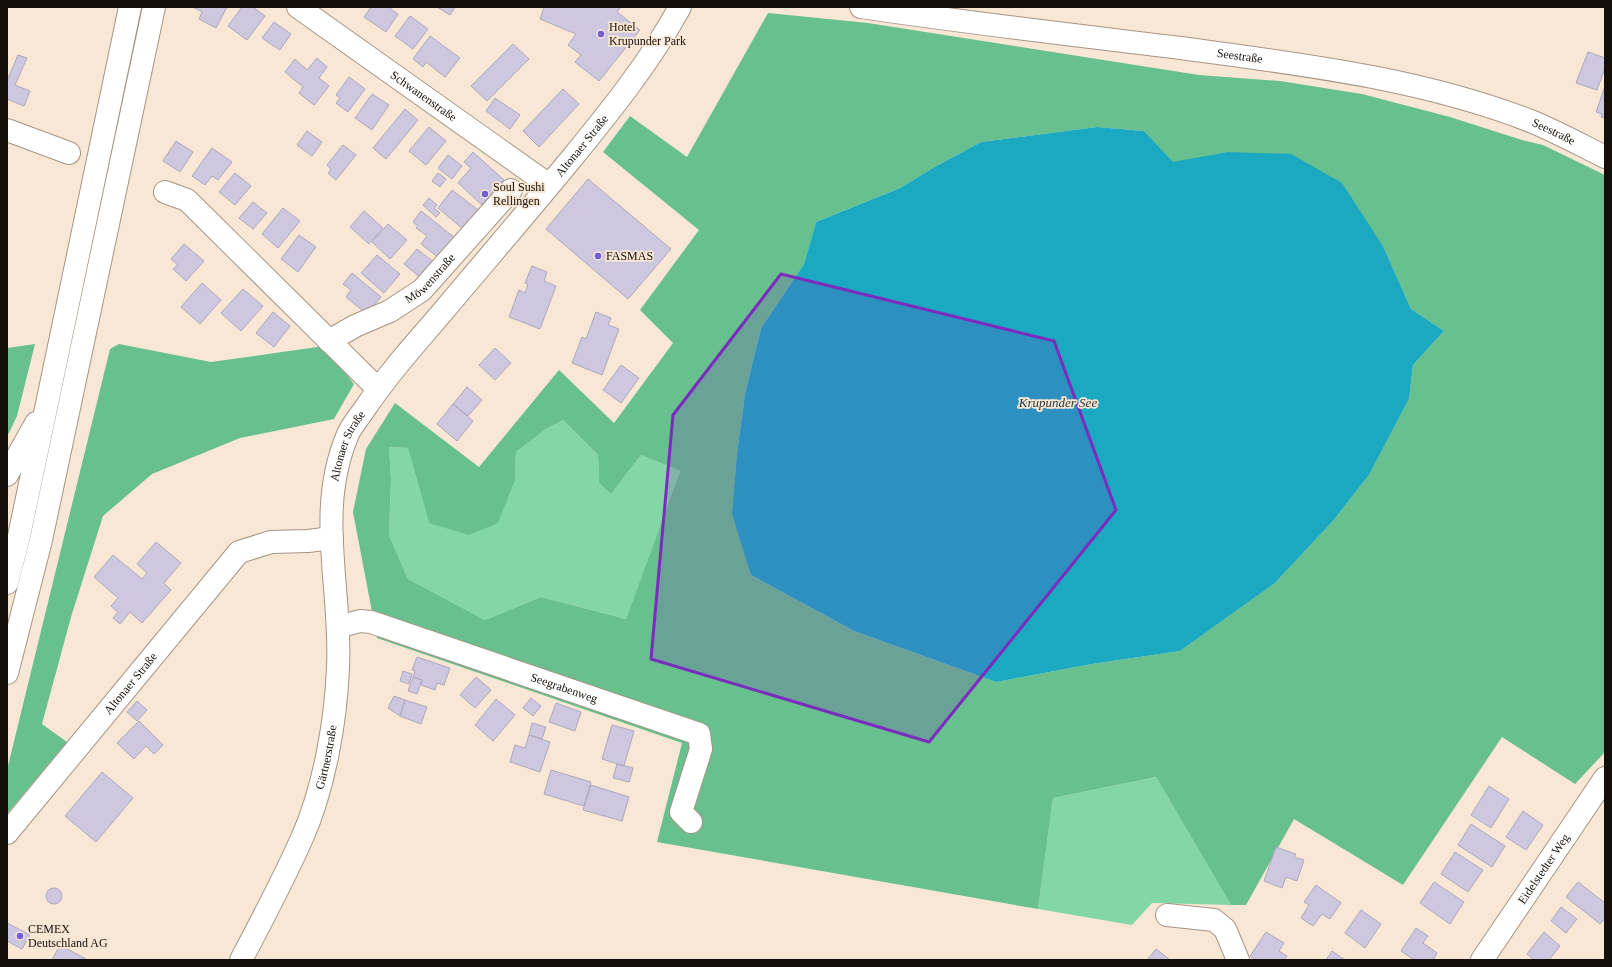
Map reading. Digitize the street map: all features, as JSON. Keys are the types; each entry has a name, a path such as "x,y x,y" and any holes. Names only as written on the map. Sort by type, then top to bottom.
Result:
{"main road":[{"path":"7,583 19,536 130,7"},
{"path":"7,673 42,532 154,7"},
{"name":"Altonaer Straße","path":"7,833 239,552 271,542 308,541 332,538 331,508 333,483 339,457 349,431 378,389 549,185 628,88 654,52 680,7"},
{"name":"Seestraße","path":"861,7 1242,57 1376,78 1450,95 1504,112 1556,132 1605,157"},
{"name":"Schwanenstraße","path":"302,8 549,185"},
{"path":"7,130 70,154"},
{"name":"Möwenstraße","path":"329,341 355,326 390,311 422,290 511,190"},
{"path":"165,192 187,200 378,389"},
{"path":"7,475 48,399"},
{"name":"Gärtnerstraße","path":"241,960 303,836 319,789 335,718 339,666 332,538"},
{"name":"Seegrabenweg","path":"338,627 360,621 371,622 699,734 701,749 682,812 691,822"},
{"name":"Eidelstedter Weg","path":"1482,960 1605,778"},
{"path":"1167,915 1214,920 1225,929 1238,960"}],"highlighted area":[{"path":"781,274 1054,341 1116,510 929,742 651,659 673,415"}],"green space":[{"path":"768,13 868,23 1199,75 1280,81 1362,94 1450,117 1522,140 1543,145 1605,175 1605,752 1575,784 1502,737 1403,885 1294,819 1246,905 1231,905 1156,777 1053,798 1038,909 657,842 682,743 377,638 353,512 366,449 395,403 479,467 559,370 614,423 673,343 640,310 699,230 603,152 630,116 687,157","holes":["1097,127 1144,131 1173,163 1227,152 1384,248 1411,309 1444,331 1413,365 1409,399 1369,475 1333,521 1275,583 1180,651 1092,664 996,682 854,631 751,575 738,446 745,394 761,328 804,264 816,222 900,188 931,169 981,142","563,420 598,455 599,483 611,494 641,455 680,471 626,619 541,597 485,620 408,579 389,535 391,478 389,447 408,448 429,523 469,535 498,523 515,480 516,452 546,429"]},
{"path":"35,344 17,416 7,437 7,348"},
{"path":"119,344 211,362 324,346 354,384 334,419 240,438 152,474 103,516 71,617 42,724 67,742 7,814 7,770 110,349"},
{"path":"563,420 598,455 599,483 611,494 641,455 680,471 626,619 541,597 485,620 408,579 389,535 391,478 389,447 408,448 429,523 515,480 516,452 546,429"},
{"path":"1156,777 1231,905 1152,903 1132,925 1038,909 1053,798"}],"water":[{"name":"Krupunder See","path":"1097,127 1144,131 1173,162 1227,152 1291,154 1342,183 1384,248 1411,309 1444,331 1413,365 1409,399 1369,475 1333,521 1275,583 1180,651 1092,664 996,682 854,631 751,575 732,514 738,446 745,394 761,328 804,264 816,222 900,188 931,169 981,142"}],"building":[{"path":"193,7 227,7 216,28 199,19 202,12"},
{"path":"242,7 253,7 265,16 247,40 228,26"},
{"path":"371,7 388,7 398,14 386,32 364,17"},
{"path":"437,7 455,7 450,15"},
{"path":"544,7 621,7 617,12 640,30 599,81 575,62 581,55 568,45 576,34 540,19"},
{"path":"410,16 428,29 413,49 395,36"},
{"path":"274,22 291,34 280,50 262,38"},
{"path":"430,36 460,58 445,77 426,62 423,67 413,59"},
{"path":"513,44 529,59 487,101 471,86"},
{"path":"1588,52 1605,58 1605,68 1597,90 1576,83"},
{"path":"18,55 27,58 15,85 30,91 24,106 7,99 7,81"},
{"path":"317,58 327,67 319,78 329,86 314,105 299,93 303,87 285,72 295,59 307,70"},
{"path":"349,77 365,89 348,112 336,103 340,98 336,95"},
{"path":"1605,86 1605,118 1601,117 1602,114 1596,112"},
{"path":"563,89 579,104 539,147 523,131"},
{"path":"372,94 389,105 372,130 355,118"},
{"path":"495,98 520,115 510,129 486,111"},
{"path":"405,109 418,120 386,159 373,148"},
{"path":"429,127 446,141 426,165 409,151"},
{"path":"307,131 322,142 312,156 297,145"},
{"path":"176,141 193,152 180,172 163,161"},
{"path":"343,145 356,155 336,180 328,173 331,169 327,165"},
{"path":"212,148 232,162 218,180 212,176 205,185 192,176"},
{"path":"473,152 504,180 482,205 458,183 471,168 464,162"},
{"path":"448,155 462,166 452,179 438,168"},
{"path":"235,173 251,186 235,205 219,192"},
{"path":"438,173 446,179 440,187 432,181"},
{"path":"588,179 671,249 628,299 546,229"},
{"path":"452,190 478,210 463,229 438,208"},
{"path":"429,198 437,205 434,208 440,213 436,217 423,205"},
{"path":"253,202 267,213 253,229 239,218"},
{"path":"283,208 300,221 278,248 262,234"},
{"path":"364,211 383,228 369,244 350,227"},
{"path":"421,211 455,238 439,258 421,244 427,236 416,228 418,226 413,222"},
{"path":"388,224 407,240 390,259 372,242"},
{"path":"299,235 316,247 298,272 281,259"},
{"path":"184,244 204,261 186,281 173,269 178,265 171,259"},
{"path":"417,249 434,262 421,278 404,264"},
{"path":"377,255 400,274 384,293 361,273"},
{"path":"532,266 547,272 544,281 556,286 540,329 509,317 519,290 525,293 528,284 525,283"},
{"path":"352,273 381,297 367,314 346,297 351,290 343,284"},
{"path":"202,283 221,300 200,324 181,307"},
{"path":"243,289 263,306 241,331 221,313"},
{"path":"273,312 290,326 274,347 256,333"},
{"path":"596,312 611,318 608,325 619,329 602,375 572,363 582,337 586,339"},
{"path":"495,348 511,363 495,380 479,365"},
{"path":"621,365 639,378 621,403 603,390"},
{"path":"467,387 482,400 468,416 453,404"},
{"path":"453,404 473,421 457,441 437,424"},
{"path":"156,542 181,563 164,583 171,590 142,623 130,612 120,624 113,618 118,612 111,606 118,598 94,577 113,555 142,579 147,573 137,564"},
{"path":"417,657 450,668 444,685 437,683 435,690 421,685 422,680 413,677 415,671 412,670"},
{"path":"403,671 412,674 409,684 400,681"},
{"path":"413,677 422,680 417,694 408,691"},
{"path":"476,677 491,690 475,708 460,695"},
{"path":"394,696 405,700 400,716 388,708"},
{"path":"531,698 541,706 533,716 523,708"},
{"path":"496,699 515,715 493,741 475,725"},
{"path":"405,700 427,707 421,724 400,716"},
{"path":"137,701 147,710 137,721 127,712"},
{"path":"556,703 581,712 575,731 549,722"},
{"path":"139,721 163,745 154,754 146,746 134,759 117,743"},
{"path":"532,723 546,727 542,739 529,735"},
{"path":"612,725 634,731 624,766 602,759"},
{"path":"529,735 550,742 540,772 510,762 515,745 525,748"},
{"path":"617,764 633,768 629,782 613,778"},
{"path":"551,770 591,782 584,806 544,794"},
{"path":"102,772 133,798 96,842 65,816"},
{"path":"591,785 629,797 622,821 583,810"},
{"path":"1489,786 1509,799 1491,828 1471,815"},
{"path":"1523,811 1543,825 1526,850 1506,837"},
{"path":"1471,824 1505,846 1492,867 1458,845"},
{"path":"1276,847 1296,854 1294,857 1304,860 1297,881 1286,877 1282,888 1264,881"},
{"path":"1455,852 1483,870 1468,892 1441,874"},
{"path":"1434,882 1464,902 1450,924 1420,903"},
{"path":"1578,882 1605,903 1605,918 1600,924 1566,897"},
{"path":"1316,885 1341,903 1330,919 1322,914 1313,926 1301,918 1309,905 1304,902"},
{"path":"51,888 57,888 62,893 60,902 57,904 51,904 46,899 46,893"},
{"path":"1561,907 1577,919 1566,933 1551,921"},
{"path":"1361,910 1381,924 1365,948 1345,933"},
{"path":"7,923 30,935 22,949 7,941"},
{"path":"1416,928 1428,936 1423,943 1437,953 1433,960 1414,960 1401,951"},
{"path":"1266,932 1284,943 1279,951 1287,956 1285,960 1256,960 1250,956"},
{"path":"1544,932 1560,946 1549,960 1534,960 1527,954"},
{"path":"60,945 86,959 52,960"},
{"path":"1156,949 1170,960 1147,960"},
{"path":"1332,951 1345,960 1326,960"}],"place":[{"name":"Hotel Krupunder Park","path":"601,34"},
{"name":"Soul Sushi Rellingen","path":"485,194"},
{"name":"FASMAS","path":"598,256"},
{"name":"CEMEX Deutschland AG","path":"20,936"}]}
